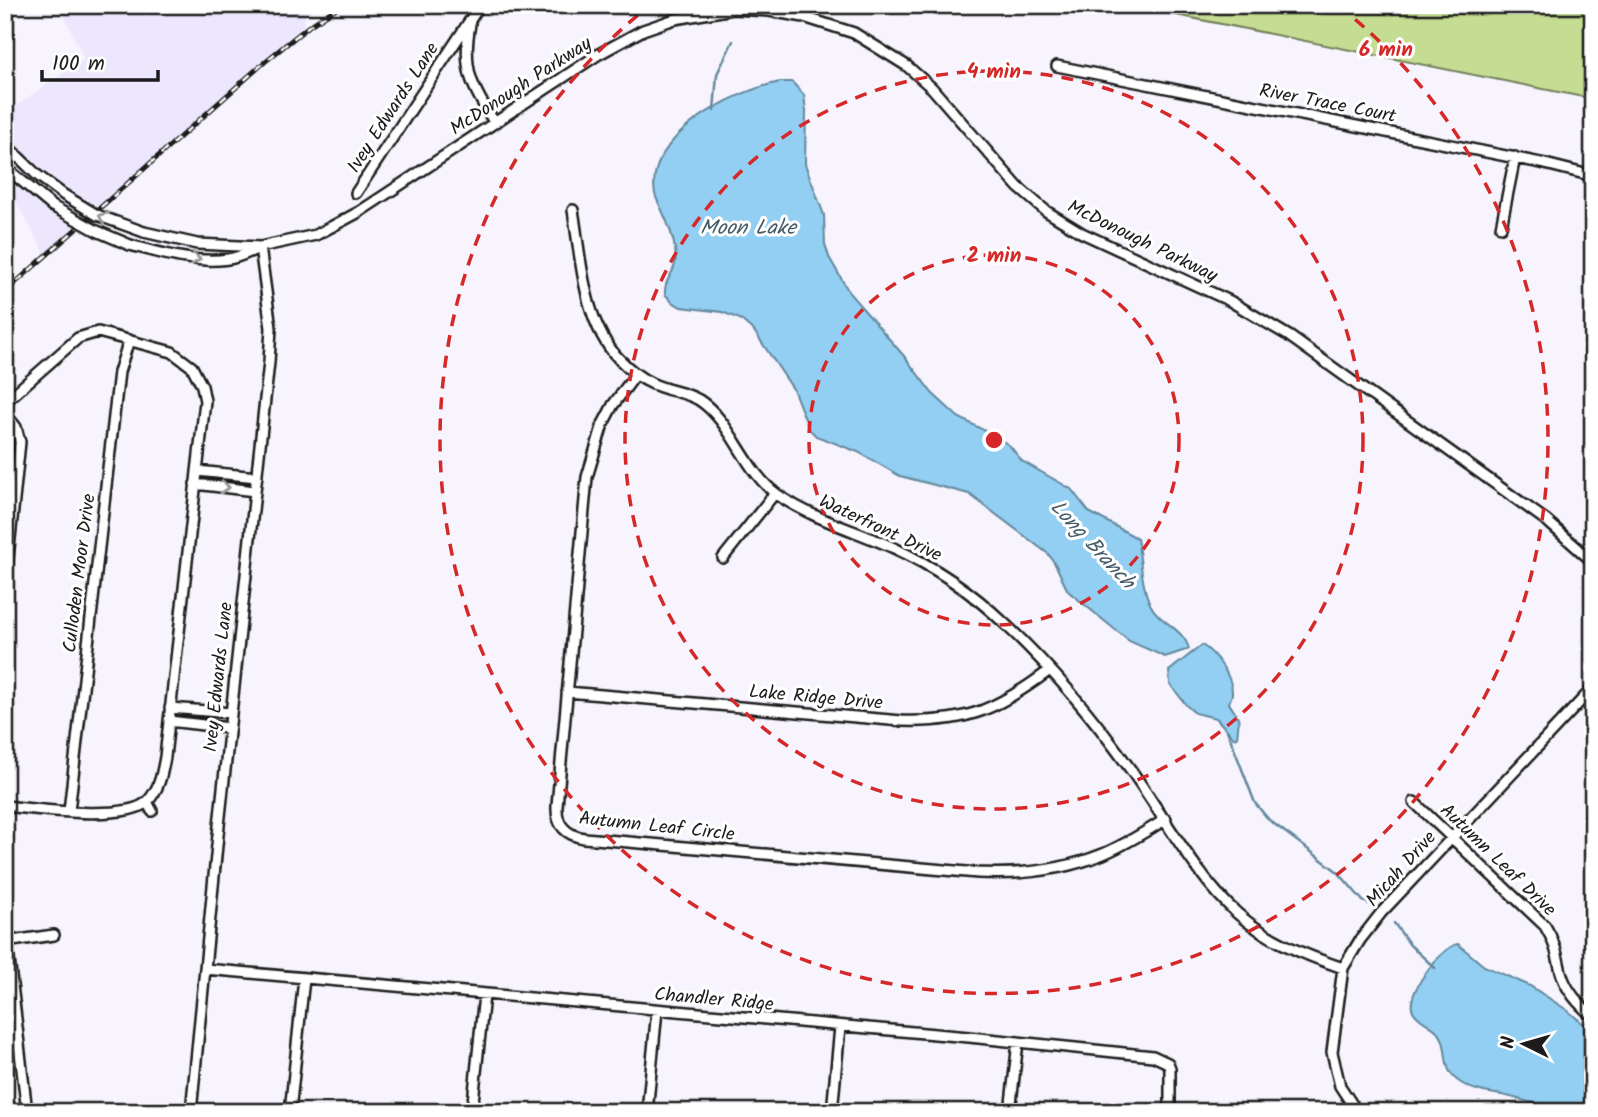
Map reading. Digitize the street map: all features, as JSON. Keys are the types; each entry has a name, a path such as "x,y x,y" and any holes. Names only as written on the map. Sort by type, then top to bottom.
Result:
{"street":[{"name":"Ivey Edwards Lane","path":"356,193 480,5"},
{"name":"McDonough Parkway","path":"5,144 37,175 97,215 144,232 197,244 260,247 316,235 359,212 613,46 643,30 675,19 717,11 760,10 804,16 846,30 882,49 920,77 1005,174 1046,211 1082,233 1230,301 1289,336 1540,516 1593,562"},
{"path":"471,20 466,48 468,69 475,93 495,123"},
{"name":"River Trace Court","path":"1057,66 1593,176"},
{"path":"1501,227 1515,158"},
{"path":"5,167 52,206 97,231 130,245 207,260 229,259 260,247"},
{"name":"Waterfront Drive","path":"573,210 590,307 601,334 618,358 651,383 699,400 712,411 748,462 775,493 805,510 891,547 950,579 1003,621 1050,670 1104,734 1215,891 1238,914 1265,934 1290,948 1343,968"},
{"name":"Ivey Edwards Lane","path":"191,1112 271,328 260,247"},
{"path":"5,402 78,338 98,332 172,352 192,367 205,401 165,757 159,786 147,802 136,809 110,813 5,806"},
{"name":"Culloden Moor Drive","path":"69,811 120,372 129,340"},
{"name":"Autumn Leaf Circle","path":"636,374 613,405 603,424 587,477 557,813 562,828 579,837 978,873 1007,873 1050,869 1102,855 1166,819"},
{"path":"5,414 16,427 20,442 5,587"},
{"path":"197,471 257,477"},
{"path":"195,484 255,491"},
{"path":"723,558 775,493"},
{"name":"Lake Ridge Drive","path":"567,692 937,722 989,709 1016,695 1050,670"},
{"name":"Micah Drive","path":"1356,1112 1340,1086 1332,1052 1343,968 1381,913 1593,688"},
{"path":"170,708 231,713"},
{"path":"169,721 229,728"},
{"path":"147,802 152,811"},
{"name":"Autumn Leaf Drive","path":"1414,802 1545,926 1557,947 1561,973 1569,990 1593,1017"},
{"path":"27,1112 6,942 54,935"},
{"name":"Chandler Ridge","path":"205,970 1129,1052 1160,1058 1168,1063 1172,1074 1170,1112"},
{"path":"290,1112 304,978"},
{"path":"472,1112 484,995"},
{"path":"647,1112 657,1010"},
{"path":"832,1112 841,1027"},
{"path":"1010,1112 1018,1042"}],"shaded area":[{"path":"59,5 306,5 303,29 45,254 5,182 5,113 84,59"}],"green space":[{"path":"1127,5 1593,5 1593,99"}],"water":[{"name":"Moon Lake","path":"780,82 792,82 804,95 805,164 824,215 825,244 829,257 850,294 932,393 958,417 997,437 1010,446 1022,461 1071,489 1089,512 1137,538 1143,580 1150,604 1159,616 1182,636 1189,649 1165,657 1129,641 1069,592 1047,553 969,494 900,476 858,452 816,436 809,429 793,389 754,331 740,319 722,312 681,307 665,294 676,257 671,233 655,194 655,173 663,153 678,135 717,106"},
{"path":"1202,645 1217,659 1230,680 1232,693 1229,703 1239,719 1237,737 1234,738 1216,718 1195,713 1170,684 1169,671"},
{"path":"1458,944 1484,966 1530,986 1567,1010 1593,1032 1593,1108 1534,1103 1471,1088 1455,1079 1447,1064 1441,1036 1416,1015 1412,1004 1414,994 1426,972 1443,953"}],"waterway":[{"name":"Long Branch","path":"714,111 717,74 733,41"},
{"name":"Long Branch","path":"1227,730 1255,803 1269,820 1338,872 1363,901 1375,907"},
{"name":"Long Branch","path":"1394,923 1410,945 1435,968"}],"railway":[{"path":"5,292 267,60 309,26 341,5"}]}
